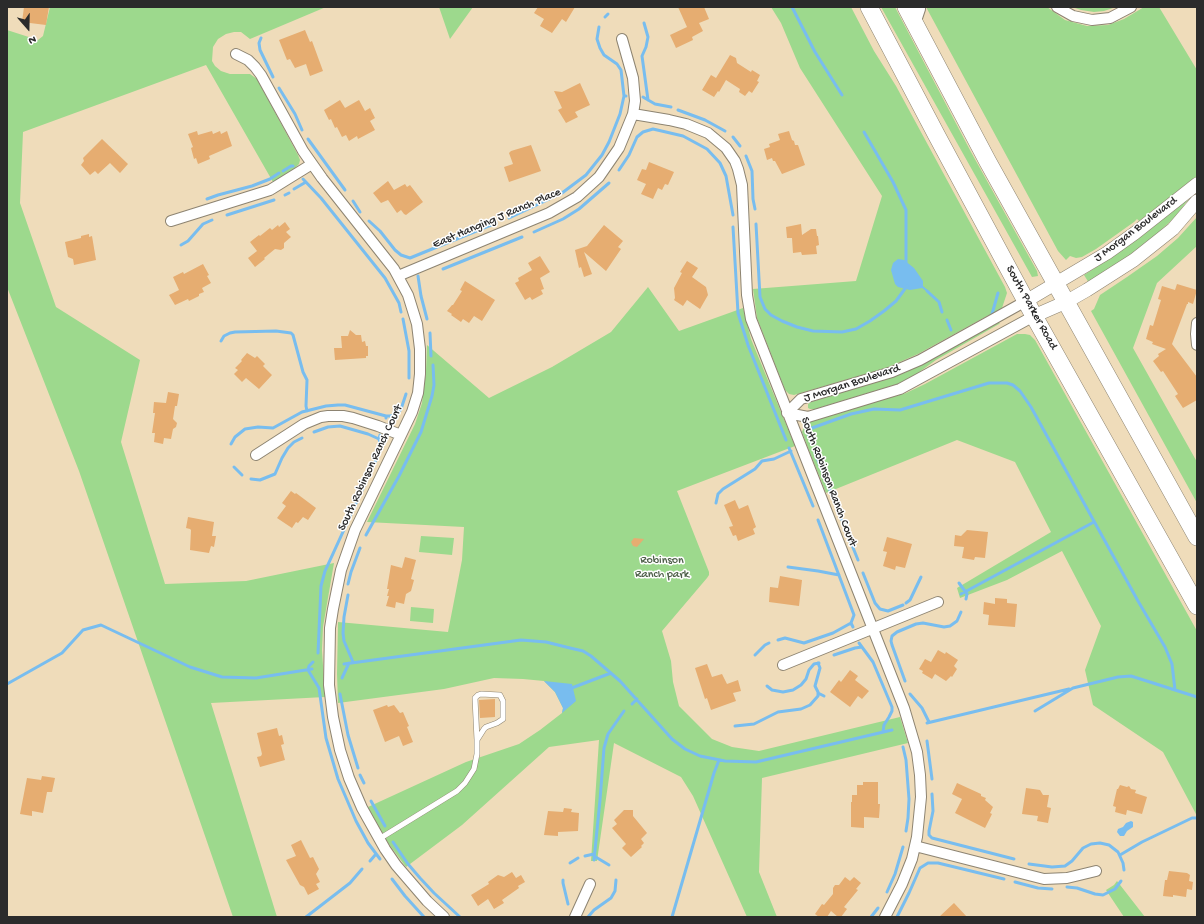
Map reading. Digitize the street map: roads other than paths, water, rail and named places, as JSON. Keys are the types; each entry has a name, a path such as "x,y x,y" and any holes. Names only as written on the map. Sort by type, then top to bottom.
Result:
{"highway":[{"name":"South Parker Road","path":"869,7 1030,308 1197,606"},
{"path":"906,7 988,162 1197,536"}],"street":[{"path":"915,24 920,7"},
{"path":"1057,7 1073,16 1092,20 1110,18 1131,7"},
{"name":"East Hanging J Ranch Place","path":"398,276 549,213 577,197 593,183 609,164 622,141 633,114 635,92 632,71 622,39"},
{"name":"South Robinson Ranch Court","path":"236,54 248,60 261,75 288,125 312,164 390,262 412,306 417,324 420,349 418,393 414,407 350,543 338,584 333,609 329,642 329,686 333,717 339,745 355,794 379,839 402,873 427,901 444,917"},
{"name":"South Robinson Ranch Court","path":"633,114 669,120 699,129 721,143 735,161 742,185 747,295 751,320 909,722 917,752 920,775 919,826 915,846 902,884 885,917"},
{"path":"171,221 270,190 312,164"},
{"name":"J Morgan Boulevard","path":"787,413 808,417 900,389 1030,308 1056,284 1118,246 1197,184"},
{"name":"J Morgan Boulevard","path":"787,413 802,399 892,372 1030,308 1066,302 1117,272 1153,246 1181,221 1197,201"},
{"path":"1197,323 1197,345"},
{"path":"256,455 304,424 317,418 328,416 353,418 401,435"},
{"path":"782,665 938,602"},
{"path":"915,846 1044,878 1067,878 1096,871"},
{"path":"575,917 590,884"}],"lane":[{"path":"379,839 461,788 474,769 478,754 475,698 481,694 498,694 502,697 503,701 503,719 486,727 478,740"}],"water":[{"path":"898,259 904,260 914,268 923,281 923,286 930,292 929,293 922,288 910,290 898,287 895,284 891,270 893,263"},
{"path":"544,681 572,684 576,701 562,713 563,708 555,692"},
{"path":"1131,821 1133,822 1133,827 1127,831 1124,836 1120,836 1117,832 1118,829"}],"waterway":[{"path":"792,7 815,52 842,95"},
{"path":"605,17 608,14"},
{"path":"644,23 648,37 642,56 648,100"},
{"path":"599,27 597,39 600,48 604,55 617,64 621,70 624,96 626,96"},
{"path":"261,38 259,43 260,50 273,77"},
{"path":"279,88 295,114 302,130"},
{"path":"509,218 562,193 586,175 602,155 609,142 620,114 624,96"},
{"path":"643,97 655,104 671,107"},
{"path":"678,110 705,120 725,131"},
{"path":"619,170 629,155 637,137 643,132 653,129 683,136 707,149 720,163 726,176 733,215"},
{"path":"864,132 893,182 906,210 906,264"},
{"path":"733,137 740,146"},
{"path":"308,139 345,190"},
{"path":"746,156 752,171 753,199 755,209"},
{"path":"283,171 293,166"},
{"path":"207,199 252,186 270,179 279,173"},
{"path":"303,179 321,198 385,278 399,303 401,312"},
{"path":"294,189 306,182"},
{"path":"534,232 563,219 579,209 609,183"},
{"path":"285,195 289,193"},
{"path":"227,215 274,200"},
{"path":"353,201 360,212"},
{"path":"181,245 188,241 203,224 212,220"},
{"path":"369,221 380,231 395,250 401,255 410,258 496,223"},
{"path":"756,224 760,297 765,309 771,315 782,321 813,331 842,332 856,329 870,321 896,301 907,286"},
{"path":"733,227 738,313 748,345 786,440"},
{"path":"443,269 522,237"},
{"path":"418,276 427,319"},
{"path":"927,291 939,302 942,312"},
{"path":"992,314 998,293"},
{"path":"403,319 409,351 409,378"},
{"path":"947,320 951,330"},
{"path":"221,341 224,336 235,332 276,331 291,333 293,335 303,372 307,380 307,411"},
{"path":"430,333 431,356"},
{"path":"366,535 399,476 421,432 434,385 433,365"},
{"path":"812,444 808,433 812,428 851,414 874,409 900,410 989,383 1007,383 1013,385 1020,391 1031,407 1165,647 1172,664 1175,690"},
{"path":"386,418 386,416 391,416 398,413 401,409 406,394"},
{"path":"231,444 235,437 245,429 258,427 273,428 302,412 326,406 345,405 386,416"},
{"path":"314,432 328,427 340,426 368,434 379,439"},
{"path":"318,653 321,586 325,571 380,451 380,435"},
{"path":"251,479 260,480 275,474 288,448 294,442 302,438"},
{"path":"789,448 813,506"},
{"path":"716,503 718,494 723,489 755,469 762,461 774,459 791,451"},
{"path":"815,453 858,560"},
{"path":"234,467 242,475"},
{"path":"818,520 854,615 851,623 853,627"},
{"path":"961,594 1094,522"},
{"path":"348,584 360,548"},
{"path":"788,567 839,575"},
{"path":"863,573 875,603 880,609 888,611 903,605"},
{"path":"906,603 910,600 921,577"},
{"path":"959,583 967,594 966,599"},
{"path":"348,595 343,633 344,641 353,662"},
{"path":"905,681 892,645 892,636 897,632 916,624 923,623 944,627 950,626 957,621 961,612"},
{"path":"778,640 785,638 804,643 833,633 851,623"},
{"path":"7,684 62,653 83,630 101,625 190,667 222,677 256,678 312,669"},
{"path":"344,664 521,640 546,642 583,651 620,681 672,739 685,749 700,756 725,761 756,762 892,730"},
{"path":"755,655 769,643"},
{"path":"859,643 873,662 892,707 892,711 884,725 883,732"},
{"path":"834,655 862,647"},
{"path":"313,662 309,666 308,670 319,688 326,738 338,779 356,821 368,843 380,859"},
{"path":"342,678 349,663"},
{"path":"735,726 754,724 778,712 801,709 810,705 818,696 815,686 820,668 818,663"},
{"path":"767,686 772,690 783,692 793,690 801,685 806,679 809,670 814,664 819,663"},
{"path":"569,689 611,673"},
{"path":"1035,711 1073,688 1118,677 1131,676 1197,697"},
{"path":"927,723 1069,689"},
{"path":"818,693 824,696"},
{"path":"340,694 348,735 358,768"},
{"path":"910,694 922,708 929,722"},
{"path":"632,704 637,699"},
{"path":"594,860 604,748 608,734 624,711"},
{"path":"927,741 932,779"},
{"path":"903,747 906,760 909,799 906,831"},
{"path":"672,917 719,760"},
{"path":"360,775 364,783"},
{"path":"932,794 933,811 929,831 929,835 932,838 1014,859"},
{"path":"371,801 385,826"},
{"path":"1120,855 1142,842 1192,818 1197,818"},
{"path":"393,842 408,864 420,878 460,917"},
{"path":"1029,864 1052,867 1065,866 1072,861 1083,848 1091,844 1100,843 1109,845 1118,852 1123,863 1124,870"},
{"path":"887,892 895,874 903,847"},
{"path":"370,861 376,854"},
{"path":"585,856 594,854"},
{"path":"594,856 609,865"},
{"path":"570,863 578,858"},
{"path":"897,917 920,868 928,863 938,863 1004,879"},
{"path":"306,917 350,883 362,869"},
{"path":"392,879 424,917"},
{"path":"563,880 568,904"},
{"path":"588,917 594,910 611,898 615,891 616,880"},
{"path":"1067,887 1103,895 1115,889 1121,881"},
{"path":"1015,882 1038,888 1052,889"},
{"path":"871,917 878,908"}],"park label":[{"name":"Robinson Ranch park","path":"662,568"}]}
